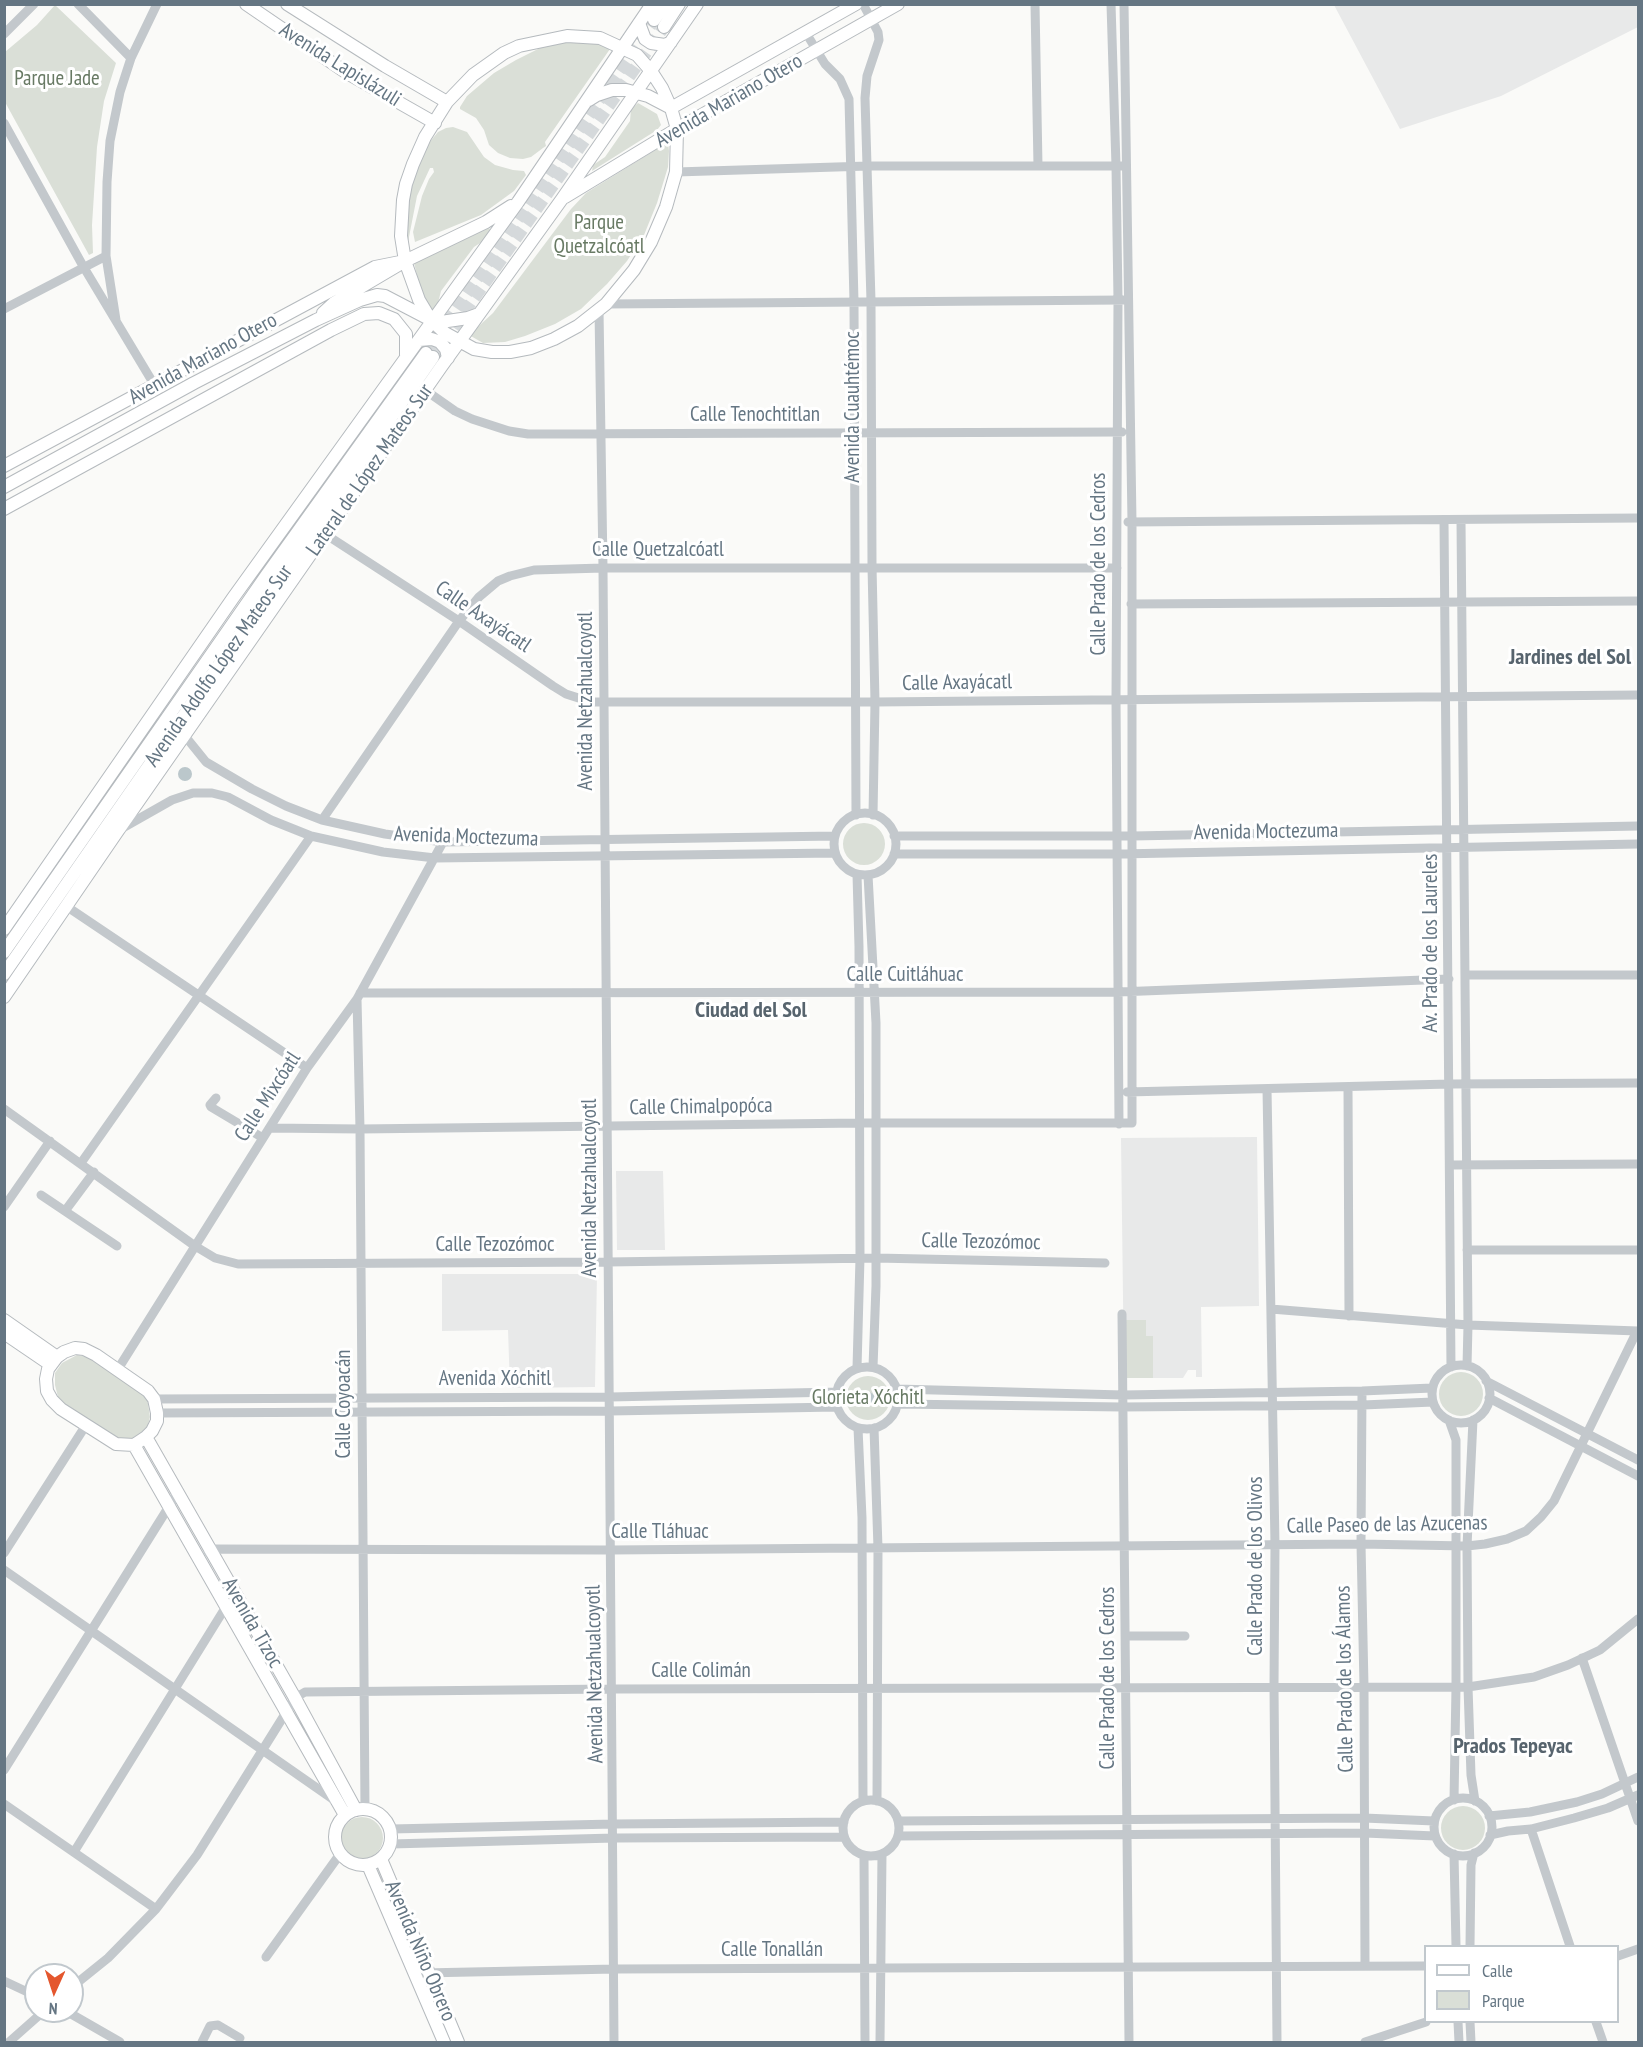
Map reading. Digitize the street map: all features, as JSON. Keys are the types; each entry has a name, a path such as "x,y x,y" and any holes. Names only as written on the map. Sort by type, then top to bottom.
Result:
{"main road":[{"name":"Avenida Lapislázuli","path":"246,4 346,73 435,123"},
{"name":"Avenida Lapislázuli","path":"287,4 321,27 447,102"},
{"name":"Lateral de López Mateos Sur","path":"4,930 233,598 518,202 652,4"},
{"path":"665,4 659,23 679,4"},
{"name":"Lateral de López Mateos Sur","path":"4,997 117,832 175,729 325,534 697,4"},
{"name":"Avenida Mariano Otero","path":"671,108 856,4"},
{"name":"Avenida Mariano Otero","path":"562,199 677,129 898,4"},
{"path":"639,23 645,39 651,43 659,45 671,42"},
{"path":"567,36 600,38 624,47 637,55 651,71 671,108 677,129 676,172 666,207 651,242 634,270 603,307 578,326 546,342 510,352 474,349 459,342 431,320 419,300 405,261 401,236 403,200 413,164 447,102 473,75 504,53 519,46 567,36"},
{"path":"588,100 612,90 637,91 671,108"},
{"path":"422,115 433,110 435,95"},
{"name":"Avenida Mariano Otero","path":"316,320 334,303 405,261 486,222 518,202"},
{"name":"Avenida Mariano Otero","path":"4,466 375,267 405,261"},
{"name":"Avenida Mariano Otero","path":"4,487 253,352 360,300 377,296 385,297 431,320 453,321 479,314"},
{"path":"331,330 360,300"},
{"path":"331,330 367,313 387,315 394,318 406,334 405,359"},
{"name":"Avenida Mariano Otero","path":"4,509 331,330"},
{"path":"194,383 250,334"},
{"path":"419,340 427,338 436,340 443,345 448,358"},
{"path":"244,377 253,352"},
{"name":"Avenida Adolfo López Mateos Sur","path":"4,974 175,729 266,576 430,355"},
{"path":"40,447 78,446"},
{"name":"Avenida Adolfo López Mateos Sur","path":"4,952 175,729"},
{"path":"4,1320 54,1361"},
{"path":"4,1333 54,1361"},
{"path":"75,1348 84,1349 118,1369 148,1392 154,1399 157,1413 157,1421 152,1431 134,1445 116,1444 52,1400 47,1390 46,1379 54,1361 64,1352 75,1348"},
{"name":"Avenida Tizoc","path":"146,1437 295,1698 352,1809"},
{"name":"Avenida Tizoc","path":"134,1445 286,1712 352,1809"},
{"path":"352,1809 378,1813 388,1823 391,1830 391,1844 381,1859 368,1865 356,1864 340,1854 335,1837 338,1825 352,1809"},
{"name":"Avenida Niño Obrero","path":"381,1859 458,2043"},
{"name":"Avenida Niño Obrero","path":"368,1865 444,2043"}],"street":[{"path":"4,34 34,4"},
{"path":"78,4 131,58"},
{"path":"116,320 106,256 110,141 120,92 131,58 157,4"},
{"name":"Avenida Cuauhtémoc","path":"863,4 878,32 879,40 865,87 871,301 875,702 873,815"},
{"path":"1035,4 1038,166"},
{"name":"Calle Prado de los Cedros","path":"1111,4 1118,300 1116,699 1119,1124"},
{"name":"Calle Prado de los Cedros","path":"1124,4 1132,522 1132,1123"},
{"name":"Avenida Cuauhtémoc","path":"806,33 816,52 840,79 849,99 854,302 856,815"},
{"path":"4,123 83,266 155,386"},
{"path":"676,172 852,166 1127,166"},
{"path":"4,309 106,256"},
{"path":"603,307 871,301 1130,300"},
{"name":"Avenida Netzahualcoyotl","path":"603,307 599,332 613,1689 614,2043"},
{"path":"578,326 593,328 599,332"},
{"name":"Calle Tenochtitlan","path":"425,390 447,406 472,419 509,431 528,434 1131,432"},
{"path":"1116,523 1638,518"},
{"name":"Av. Prado de los Laureles","path":"1444,520 1452,1367"},
{"name":"Av. Prado de los Laureles","path":"1461,520 1467,1366"},
{"name":"Calle Axayácatl","path":"325,534 459,621 553,687 579,699 603,703 1638,695"},
{"name":"Calle Quetzalcóatl","path":"322,820 459,621 479,597 498,581 510,576 534,570 603,568 1117,567"},
{"path":"1131,604 1638,601"},
{"name":"Avenida Moctezuma","path":"153,715 175,729 206,762 220,772 286,806 322,820 385,834 443,842 835,836"},
{"name":"Avenida Moctezuma","path":"117,832 183,795 212,793 228,797 271,820 311,836 382,852 435,858 835,853"},
{"path":"856,815 873,815 886,823 894,836 894,854 884,868 868,875 857,874 845,868 835,853 835,836 840,825 856,815"},
{"name":"Avenida Moctezuma","path":"894,836 1133,836 1638,826"},
{"path":"81,1162 311,836"},
{"name":"Calle Mixcóatl","path":"118,1369 307,1068 359,996 443,842"},
{"name":"Avenida Moctezuma","path":"894,854 1118,854 1638,844"},
{"path":"857,874 860,993 860,1258 857,1368"},
{"path":"868,875 875,993 876,1258 873,1367"},
{"path":"66,906 307,1068"},
{"path":"1466,975 1638,975"},
{"name":"Calle Cuitláhuac","path":"359,996 1118,992 1449,979"},
{"name":"Calle Coyoacán","path":"352,1809 364,1691 359,996"},
{"path":"1119,1092 1450,1084 1638,1083"},
{"path":"1348,1087 1349,1316"},
{"name":"Calle Prado de los Olivos","path":"1267,1089 1275,1545 1277,2043"},
{"path":"216,1098 210,1105 211,1107 263,1138"},
{"name":"Calle Tezozómoc","path":"4,1109 81,1162 195,1246 215,1258 238,1264 860,1258 1106,1263"},
{"name":"Calle Chimalpopóca","path":"270,1128 1132,1123"},
{"path":"4,1207 50,1141"},
{"path":"1450,1166 1638,1164"},
{"path":"65,1211 94,1172"},
{"path":"41,1195 117,1246"},
{"path":"1467,1250 1638,1250"},
{"path":"1271,1309 1468,1325 1638,1331"},
{"name":"Calle Prado de los Cedros","path":"1122,1314 1129,2043"},
{"name":"Calle Paseo de las Azucenas","path":"1125,1546 1361,1544 1467,1546 1507,1539 1526,1531 1554,1501 1634,1351 1638,1331"},
{"path":"1486,1381 1489,1398 1485,1409 1473,1420 1461,1423 1449,1420 1437,1411 1433,1402 1432,1388 1437,1377 1452,1367 1467,1366 1476,1370 1486,1381 1638,1460"},
{"path":"873,1367 888,1375 897,1389 898,1404 887,1422 874,1428 858,1428 843,1418 837,1407 836,1392 843,1377 857,1368 873,1367"},
{"path":"897,1389 1122,1395 1432,1388"},
{"name":"Calle Prado de los Álamos","path":"1362,1391 1365,1966"},
{"name":"Avenida Xóchitl","path":"154,1399 610,1397 836,1392"},
{"path":"1489,1398 1638,1476"},
{"path":"898,1404 1122,1407 1363,1405 1433,1402"},
{"name":"Avenida Xóchitl","path":"157,1413 610,1412 837,1407"},
{"path":"1449,1420 1456,1440 1454,1800"},
{"path":"1473,1420 1467,1546 1468,1687 1471,1775 1475,1801"},
{"path":"4,1553 86,1425"},
{"path":"858,1428 862,1548 863,1802"},
{"path":"874,1428 878,1548 877,1801"},
{"path":"4,1770 178,1492"},
{"name":"Calle Tláhuac","path":"211,1549 363,1551 1125,1546"},
{"path":"198,1558 211,1549"},
{"path":"4,1569 262,1750 352,1809"},
{"path":"74,1852 235,1592"},
{"name":"Calle Colimán","path":"295,1698 305,1692 364,1691 1468,1687 1534,1677 1582,1658 1600,1650 1638,1619"},
{"path":"1126,1636 1185,1636"},
{"path":"1582,1658 1626,1784 1635,1797 1638,1821"},
{"path":"84,1978 108,1958 156,1909 196,1855 295,1698"},
{"path":"1489,1816 1560,1806 1602,1794 1638,1778"},
{"path":"1490,1835 1531,1829 1574,1818 1635,1797"},
{"path":"1464,1798 1475,1801 1484,1807 1489,1816 1490,1835 1484,1846 1464,1856 1444,1849 1435,1836 1434,1821 1441,1808 1454,1800 1464,1798"},
{"path":"877,1801 891,1808 898,1821 898,1836 891,1849 882,1854 864,1856 850,1847 844,1837 844,1822 851,1809 863,1802 877,1801"},
{"path":"4,1804 156,1909"},
{"path":"898,1821 1364,1818 1434,1821"},
{"path":"391,1830 614,1824 844,1822"},
{"path":"1531,1829 1569,1945"},
{"path":"898,1836 1365,1833 1435,1836"},
{"path":"391,1844 614,1838 844,1837"},
{"path":"1470,1945 1471,1864 1474,1853"},
{"path":"266,1957 340,1854"},
{"path":"880,2043 882,1854"},
{"path":"1454,1854 1456,1945"},
{"path":"864,1856 865,2043"},
{"path":"1619,1955 1638,1949"},
{"name":"Calle Tonallán","path":"416,1973 615,1969 1424,1966"},
{"path":"4,1981 24,1990"},
{"path":"84,2022 120,2043"},
{"path":"9,2043 31,2023"},
{"path":"1365,2042 1424,2023"},
{"path":"1458,2023 1459,2043"},
{"path":"1470,2023 1471,2043"},
{"path":"1596,2023 1604,2043"},
{"path":"201,2043 210,2026 218,2025 240,2038"}],"shaded area":[{"path":"1334,5 1638,5 1638,27 1501,96 1400,129"},
{"path":"182,767 188,767 192,774 188,781 182,781 178,777 178,771"},
{"path":"1257,1137 1259,1306 1201,1307 1202,1377 1196,1377 1196,1370 1188,1370 1183,1378 1124,1378 1121,1138"},
{"path":"616,1171 663,1171 665,1250 617,1250"},
{"path":"442,1274 597,1274 595,1387 510,1388 508,1330 442,1331"},
{"path":"865,1392 871,1392 875,1399 871,1406 865,1406 861,1402 861,1396"}],"green space":[{"name":"Parque Jade","path":"55,5 116,63 104,101 97,147 92,225 93,253 89,255 5,102 5,52 37,25"},
{"path":"564,42 592,42 610,49 545,142 546,146 531,157 523,159 510,158 498,153 489,145 484,130 476,118 460,107 467,96 494,73 540,48"},
{"path":"638,103 657,114 661,125 657,130 592,171 593,165 605,157 630,121 631,109"},
{"path":"453,127 467,132 484,157 495,165 524,171 526,175 514,191 481,215 415,242 413,232 422,196 434,172 433,168 430,168 417,196 408,242 408,202 417,168 428,144 438,132"},
{"name":"Parque Quetzalcóatl","path":"668,142 668,167 644,235 627,261 607,284 581,309 555,324 525,336 505,342 483,343 469,335 493,313 571,209 586,193"},
{"path":"484,228 489,228 491,231 486,239 474,247 441,291 437,307 433,310 429,308 414,263"},
{"path":"864,823 879,829 885,844 879,859 864,865 849,859 843,844 849,829"},
{"path":"1124,1320 1146,1320 1146,1336 1153,1336 1153,1378 1124,1378"},
{"path":"77,1355 88,1357 147,1397 150,1417 147,1429 132,1440 118,1439 58,1397 55,1373 62,1363"},
{"path":"1461,1372 1470,1373 1477,1378 1482,1385 1482,1403 1477,1410 1470,1415 1461,1416 1452,1415 1445,1410 1440,1403 1439,1394 1440,1385 1445,1378 1452,1373"},
{"name":"Glorieta Xóchitl","path":"868,1376 883,1383 890,1398 883,1413 868,1420 853,1413 846,1398 853,1383"},
{"path":"1463,1806 1478,1813 1485,1828 1478,1843 1463,1850 1448,1843 1441,1828 1448,1813"},
{"path":"362,1817 377,1823 383,1838 377,1853 362,1859 347,1853 341,1838 347,1823"}],"tunnel":[{"path":"426,353 654,20"},
{"path":"433,357 664,27"}],"district":[{"name":"Jardines del Sol","path":"1570,658"},
{"name":"Ciudad del Sol","path":"751,1011"},
{"name":"Prados Tepeyac","path":"1513,1747"}]}
